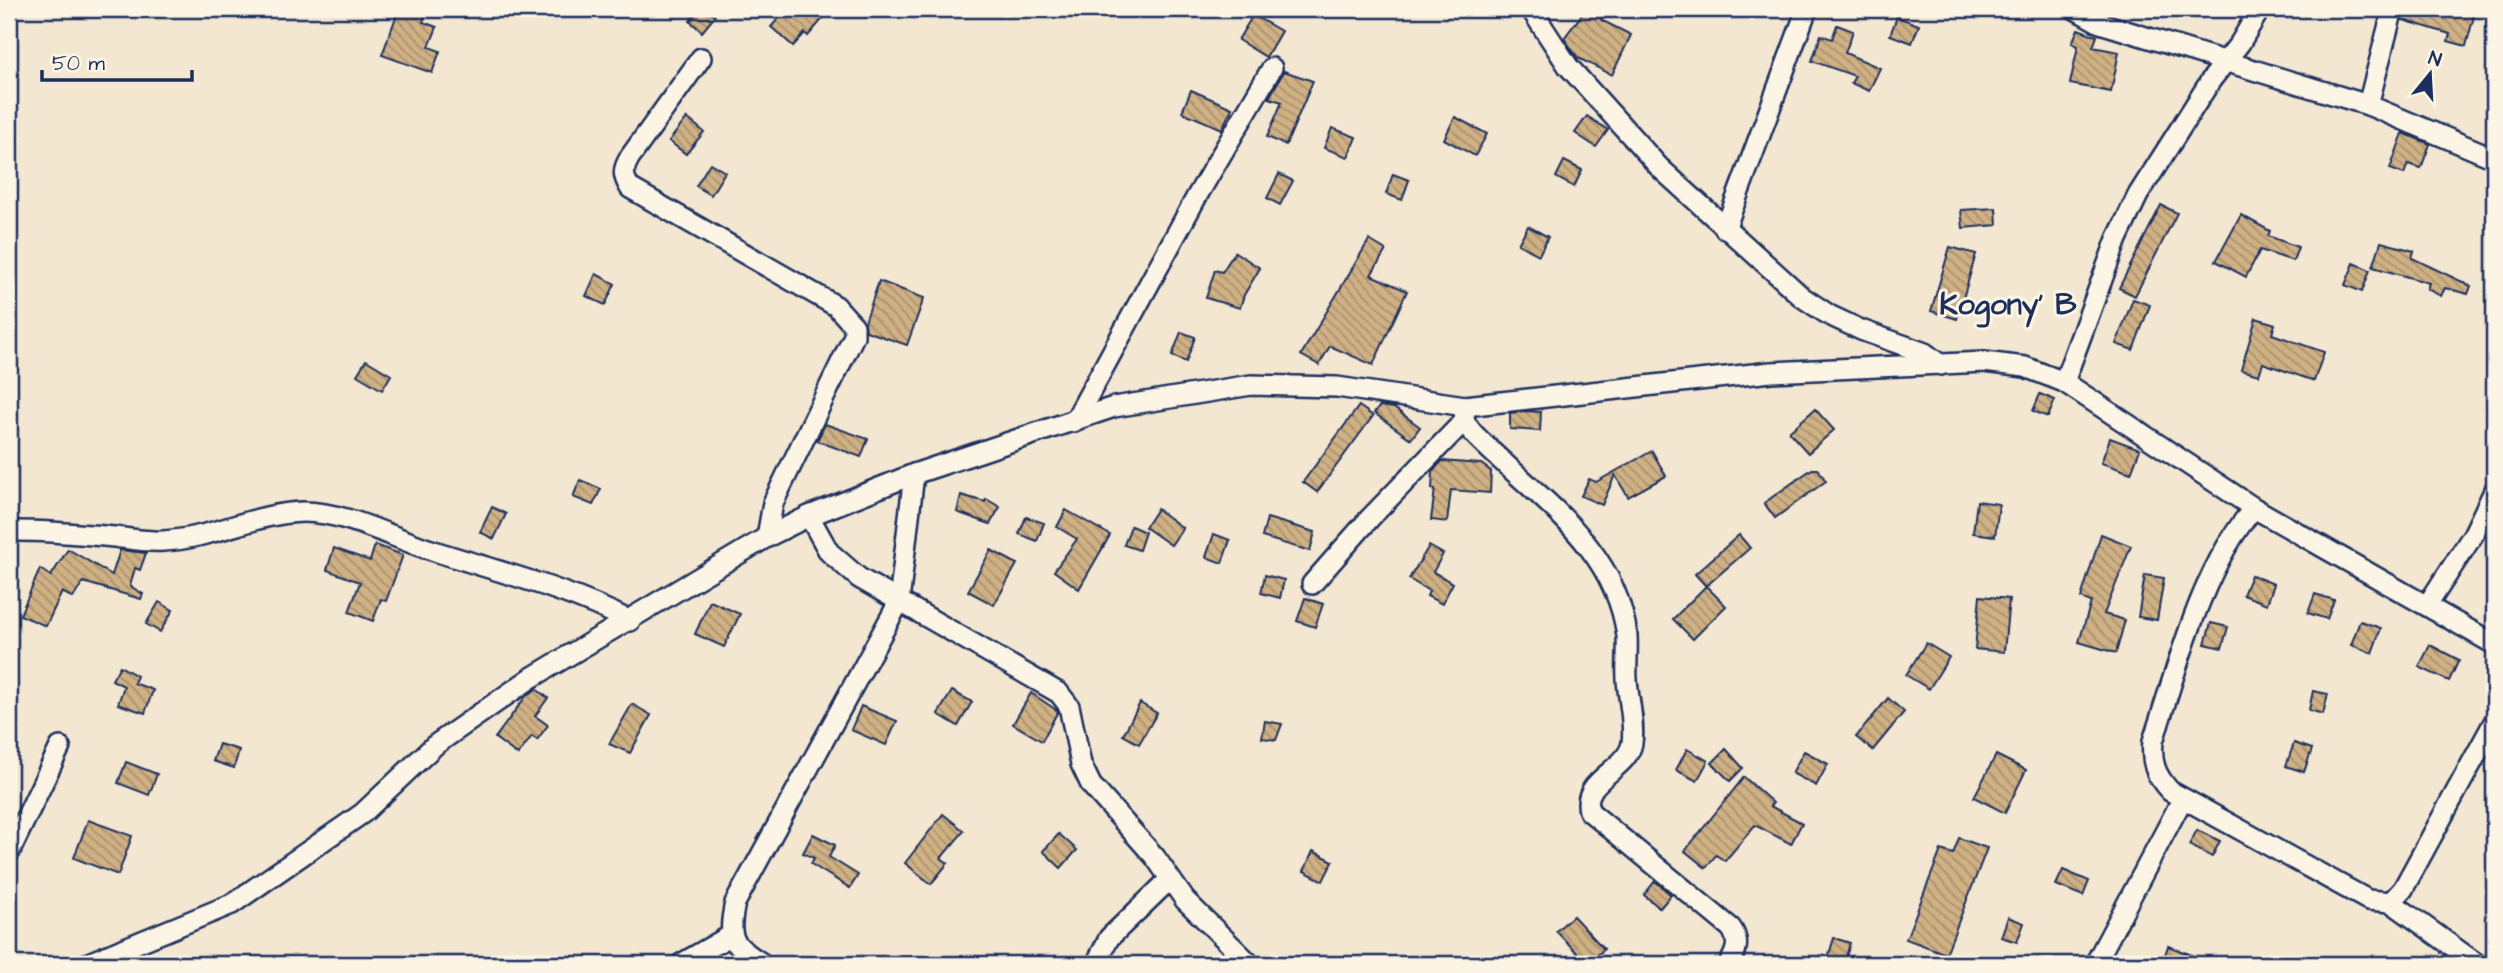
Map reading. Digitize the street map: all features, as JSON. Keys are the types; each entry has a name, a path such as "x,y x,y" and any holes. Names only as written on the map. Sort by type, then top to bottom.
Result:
{"street":[{"path":"1531,9 1569,66 1660,168 1802,298 1861,331 1925,353 1941,365"},
{"path":"1725,229 1807,9"},
{"path":"2076,9 2100,23 2368,105 2494,158"},
{"path":"2064,382 2117,239 2138,195 2197,100 2228,60 2260,9"},
{"path":"2368,105 2393,9"},
{"path":"701,58 630,157 624,169 624,178 629,188 836,306 854,326 854,336 773,503 767,537"},
{"path":"1074,422 1197,196 1272,68"},
{"path":"86,964 232,904 363,814 435,746 531,678 767,537 808,516 914,474 1114,407 1251,385 1337,387 1465,414 1771,372 1983,362 2025,367 2064,382 2254,508 2428,604 2494,644"},
{"path":"1312,584 1465,414"},
{"path":"1465,414 1488,449 1565,516 1594,551 1618,601 1627,637 1632,742 1622,759 1590,792 1586,801 1589,811 1731,928 1737,937 1737,948 1729,964"},
{"path":"732,940 730,926 735,903 899,602 914,474"},
{"path":"2428,604 2473,535 2494,491"},
{"path":"2254,508 2227,546 2194,618 2153,741 2151,760 2159,779 2182,800 2368,900 2391,902 2474,963"},
{"path":"9,531 42,530 160,542 225,531 270,516 303,512 335,517 540,582 593,602 630,621"},
{"path":"808,516 829,552 859,578 1059,693 1069,706 1081,764 1091,785 1147,847 1185,900 1250,964"},
{"path":"2391,902 2403,889 2494,722"},
{"path":"9,853 60,747"},
{"path":"2095,964 2182,800"},
{"path":"1096,964 1109,938 1170,879"},
{"path":"681,964 728,937 743,952 763,964"}],"building":[{"path":"399,9 427,9 423,22 437,27 429,47 440,51 432,73 382,55"},
{"path":"700,9 707,9 715,16 702,32 690,21"},
{"path":"787,9 831,9 808,36 805,33 793,46 771,27"},
{"path":"1586,9 1609,9 1601,20 1631,35 1612,75 1578,58 1564,38"},
{"path":"2405,9 2450,9 2474,16 2466,46 2448,41 2450,34 2403,20"},
{"path":"1253,15 1281,31 1266,57 1238,40"},
{"path":"1897,17 1919,25 1912,43 1890,35"},
{"path":"1837,25 1853,31 1845,53 1880,68 1869,91 1851,83 1855,76 1812,61 1821,35 1832,39"},
{"path":"2078,29 2097,36 2093,47 2119,52 2111,92 2070,84 2078,46 2072,43"},
{"path":"1284,71 1313,81 1286,145 1267,137 1282,102 1269,98"},
{"path":"1191,90 1232,108 1222,129 1182,112"},
{"path":"1587,116 1608,130 1596,147 1575,133"},
{"path":"1455,117 1487,134 1475,156 1444,139"},
{"path":"687,118 704,132 686,154 669,141"},
{"path":"1332,128 1356,137 1348,157 1324,148"},
{"path":"2403,133 2430,144 2421,168 2408,164 2404,174 2390,169"},
{"path":"1564,161 1582,170 1574,187 1556,177"},
{"path":"710,163 725,172 711,195 696,186"},
{"path":"1279,174 1293,181 1280,205 1267,198"},
{"path":"1393,174 1409,180 1402,200 1386,194"},
{"path":"2161,205 2177,213 2135,296 2119,288"},
{"path":"1996,208 1997,225 1963,228 1961,210"},
{"path":"2241,215 2270,231 2268,236 2298,247 2293,261 2260,250 2246,277 2216,261"},
{"path":"1528,226 1548,237 1539,255 1518,244"},
{"path":"1369,240 1386,250 1371,275 1407,291 1373,365 1330,346 1319,365 1301,355"},
{"path":"2381,242 2414,251 2412,258 2471,286 2468,294 2445,288 2441,296 2427,289 2429,283 2373,267"},
{"path":"1950,247 1976,254 1957,319 1931,311"},
{"path":"1235,252 1260,268 1244,295 1240,308 1206,298 1215,270 1222,272"},
{"path":"2354,263 2370,270 2362,292 2345,285"},
{"path":"596,274 615,284 605,305 586,296"},
{"path":"879,281 924,298 907,345 866,331 865,322"},
{"path":"2133,299 2150,305 2133,350 2116,344"},
{"path":"2256,318 2275,324 2272,334 2324,352 2314,381 2263,363 2259,375 2241,370"},
{"path":"1181,332 1195,337 1186,362 1172,356"},
{"path":"366,360 391,375 382,390 357,375"},
{"path":"2040,394 2055,400 2048,417 2033,411"},
{"path":"1359,406 1373,416 1317,492 1303,482"},
{"path":"1380,406 1394,408 1420,427 1411,439 1374,413"},
{"path":"1815,409 1834,430 1808,453 1789,432"},
{"path":"1541,412 1540,431 1510,429 1510,413"},
{"path":"825,424 868,439 861,457 817,441"},
{"path":"2110,438 2140,449 2131,473 2101,463"},
{"path":"1652,451 1666,476 1628,497 1615,475 1602,505 1581,496 1589,479 1596,482"},
{"path":"1442,461 1481,464 1491,471 1490,493 1451,490 1447,522 1431,520 1435,489 1432,489 1433,471"},
{"path":"1812,469 1818,469 1826,481 1775,518 1764,503"},
{"path":"580,480 601,489 593,505 573,497"},
{"path":"961,495 985,502 986,499 1000,507 990,524 957,512"},
{"path":"1977,501 1999,504 1995,536 1973,533"},
{"path":"492,507 506,514 494,539 480,532"},
{"path":"1157,509 1183,528 1171,545 1145,527"},
{"path":"1066,510 1110,535 1079,589 1054,571 1077,539 1057,527"},
{"path":"1026,517 1044,523 1037,541 1019,534"},
{"path":"1267,518 1315,532 1310,551 1262,537"},
{"path":"1131,526 1145,532 1139,550 1124,545"},
{"path":"1214,534 1230,540 1222,563 1206,557"},
{"path":"2101,534 2131,546 2104,614 2125,620 2116,653 2079,642 2091,602 2081,598"},
{"path":"1739,535 1750,548 1706,586 1695,574"},
{"path":"375,545 403,555 386,601 381,599 373,621 349,612 360,582 327,570 334,548 370,561"},
{"path":"1429,546 1443,554 1433,572 1453,583 1442,604 1427,596 1429,591 1409,579"},
{"path":"68,549 112,575 120,550 146,553 140,570 135,568 130,586 143,594 141,599 83,582 73,598 62,592 46,626 20,615 40,569 51,576"},
{"path":"991,550 1017,564 994,605 968,591"},
{"path":"1265,575 1284,580 1280,598 1261,593"},
{"path":"2145,575 2164,578 2157,620 2138,617"},
{"path":"2251,575 2274,584 2267,604 2243,595"},
{"path":"1706,586 1726,606 1693,639 1673,619"},
{"path":"2315,594 2334,600 2327,619 2308,613"},
{"path":"1980,596 2009,599 2004,652 1975,649"},
{"path":"1305,598 1323,604 1315,627 1297,621"},
{"path":"710,601 740,614 724,647 695,634"},
{"path":"159,602 173,610 160,632 146,624"},
{"path":"2360,621 2381,628 2372,653 2351,645"},
{"path":"2211,623 2228,627 2222,648 2205,644"},
{"path":"1926,643 1949,657 1929,689 1906,675"},
{"path":"2430,645 2459,660 2449,681 2419,667"},
{"path":"120,666 137,676 134,683 153,690 145,713 118,704 124,686 112,680"},
{"path":"536,689 548,698 535,716 548,725 537,740 532,736 518,755 495,738 526,696"},
{"path":"952,691 972,702 958,726 938,714"},
{"path":"2313,691 2328,694 2323,714 2309,710"},
{"path":"1031,693 1058,711 1042,741 1013,724"},
{"path":"1888,698 1904,712 1873,750 1856,737"},
{"path":"1140,703 1157,713 1139,744 1123,735"},
{"path":"632,704 651,715 630,753 609,744"},
{"path":"861,706 897,721 886,745 851,730"},
{"path":"1265,721 1282,724 1276,740 1262,738"},
{"path":"2294,743 2312,749 2304,772 2286,766"},
{"path":"219,744 239,750 234,768 213,761"},
{"path":"1687,749 1708,761 1697,781 1676,770"},
{"path":"1726,749 1743,768 1730,781 1712,763"},
{"path":"1804,751 1828,764 1816,786 1792,773"},
{"path":"1996,755 2026,770 2005,813 1974,797"},
{"path":"126,762 157,774 149,795 118,783"},
{"path":"1744,777 1773,803 1770,806 1802,823 1791,844 1755,825 1725,861 1716,855 1706,868 1685,851"},
{"path":"943,814 964,831 941,858 948,863 931,884 905,863"},
{"path":"88,820 132,836 118,875 74,858"},
{"path":"2197,830 2220,841 2212,857 2189,845"},
{"path":"813,834 835,845 829,857 858,875 850,888 811,864 814,858 803,853"},
{"path":"1059,834 1077,850 1061,868 1043,851"},
{"path":"1959,838 1987,848 1946,954 1906,939 1941,850 1953,854"},
{"path":"1313,851 1333,861 1323,881 1304,871"},
{"path":"2063,870 2089,881 2083,896 2056,885"},
{"path":"1655,881 1671,895 1660,908 1644,895"},
{"path":"1573,916 1604,949 1588,964 1556,931"},
{"path":"2008,917 2024,923 2017,942 2001,937"},
{"path":"1834,938 1850,943 1844,964 1826,964"},
{"path":"2168,946 2213,963 2213,964 2162,964"}],"district":[{"name":"Kogony' B","path":"2008,305"}]}
